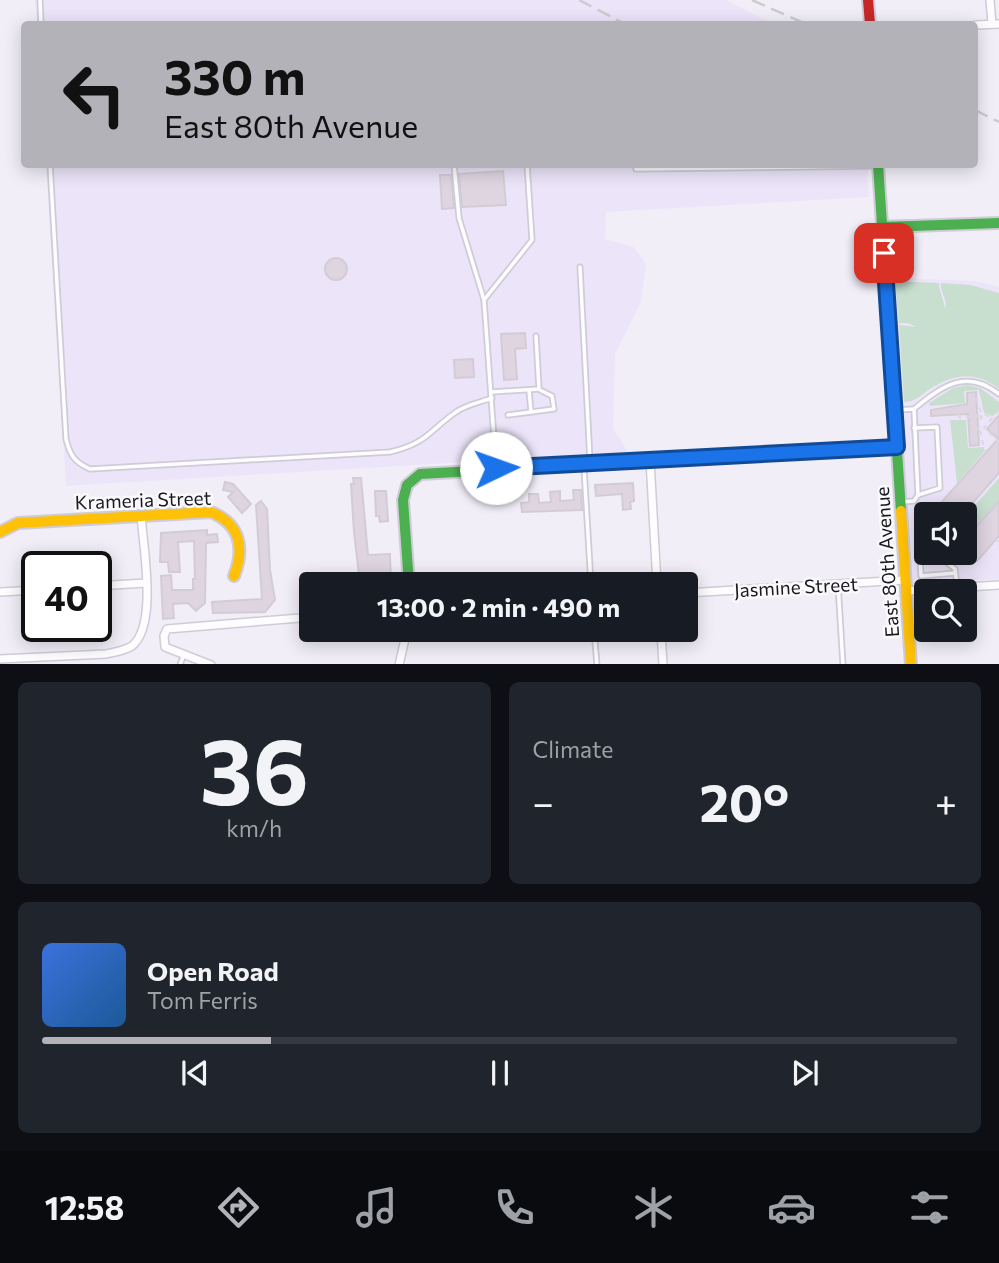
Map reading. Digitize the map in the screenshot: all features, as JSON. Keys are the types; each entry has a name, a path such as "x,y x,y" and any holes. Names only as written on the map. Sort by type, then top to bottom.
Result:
{"street":[{"path":"868,0 870,21"},
{"path":"990,0 995,24"},
{"name":"East 80th Avenue","path":"878,168 911,664"},
{"path":"883,227 999,223"},
{"path":"408,572 403,500 407,485 415,477 429,472 897,447"},
{"path":"650,460 656,572"},
{"name":"Krameria Street","path":"0,532 18,523 211,512 223,517 236,529 241,544 241,558 234,576"},
{"path":"0,659 106,654 124,650 136,641 144,629 147,617 141,515"},
{"path":"112,585 146,583"},
{"name":"Jasmine Street","path":"698,592 838,584 914,585"},
{"name":"Jasmine Street","path":"977,587 999,585"},
{"path":"0,592 21,591"},
{"path":"211,664 165,647 166,629 299,618"},
{"path":"399,664 404,642"},
{"path":"662,642 663,664"}],"lane":[{"path":"40,0 41,21"},
{"path":"50,168 66,439 70,454 78,463 90,468 390,452 411,447 429,437 457,410 492,398"},
{"path":"454,168 459,218 484,300 496,468"},
{"path":"484,300 531,240 527,168"},
{"path":"636,169 662,168"},
{"path":"580,267 592,572"},
{"path":"536,336 539,389"},
{"path":"895,410 914,410 933,394 955,382 972,380 999,394"},
{"path":"492,392 539,389 552,396 554,409 508,415"},
{"path":"529,390 531,412"},
{"path":"901,502 914,501 918,495 914,410"},
{"path":"914,428 937,427 940,488 918,495"},
{"path":"920,565 921,576 955,573"},
{"path":"950,565 955,569 956,579"},
{"path":"838,584 843,664"},
{"path":"595,642 597,664"},
{"path":"180,664 184,654"}],"path":[{"path":"976,398 982,415 981,430 985,453"},
{"path":"981,430 999,410"},
{"path":"959,414 960,418 982,415 993,417"},
{"path":"981,430 999,442"}],"shaded area":[{"path":"35,0 726,0 767,21 37,21"},
{"path":"46,168 867,168 869,197 606,212 605,239 634,247 646,264 641,302 615,354 613,428 628,452 66,486"},
{"path":"893,278 975,281 999,287 999,579 914,579 914,585 910,585"}],"green space":[{"path":"895,281 939,283 945,309 941,283 970,285 999,293 999,389 981,379 964,376 946,380 914,400 904,402 899,325 916,327 899,323"},
{"path":"967,385 980,388 999,402 999,409 993,416 984,413 979,390 964,391 965,403 930,406 929,403 953,388"},
{"path":"950,420 966,420 968,448 984,447 984,452 957,483"},
{"path":"999,478 999,500 977,524 977,503"}],"building":[{"path":"503,171 506,205 462,207 459,174"},
{"path":"440,175 451,175 454,208 442,209"},
{"path":"336,258 344,261 347,269 344,277 336,280 328,277 325,269 328,261"},
{"path":"525,333 526,348 515,349 517,379 504,380 501,334"},
{"path":"473,359 474,377 455,378 454,360"},
{"path":"976,392 979,445 970,446 968,414 931,416 931,410 967,404 967,393"},
{"path":"999,415 999,473 974,502 942,502 998,439 987,429"},
{"path":"353,478 361,478 368,555 390,554 391,572 359,572 351,484 354,484"},
{"path":"225,482 233,484 251,504 242,513 228,497 233,492 223,490"},
{"path":"633,483 634,501 630,502 631,509 623,510 622,494 596,496 595,485"},
{"path":"573,490 581,490 582,510 522,512 521,503 529,502 529,494 538,494 539,503 551,502 550,492 560,491 560,501 574,500"},
{"path":"375,491 386,491 388,521 380,522 379,516 376,516"},
{"path":"261,501 267,509 270,570 275,600 265,612 213,613 212,602 262,599 256,505"},
{"path":"999,501 999,536 977,561 977,526"},
{"path":"207,530 207,535 217,534 218,542 206,543 205,603 196,611 188,603 173,604 174,618 163,619 161,576 171,575 172,590 193,590 195,579 194,541 178,542 180,572 169,572 168,562 160,562 161,533"}],"railway":[{"path":"579,0 619,21"},
{"path":"752,0 799,21"},
{"path":"978,112 999,122"}],"traffic: fast":[{"path":"878,168 901,511"},
{"path":"883,227 999,223"},
{"path":"408,572 403,500 407,485 420,474 897,447"}],"traffic: slow":[{"path":"901,511 911,664"},
{"path":"0,532 18,523 211,512 228,523 238,538 239,556 234,576"}],"traffic: jam":[{"path":"868,0 870,21"}],"route":[{"path":"496,468 897,447 884,253"}]}
